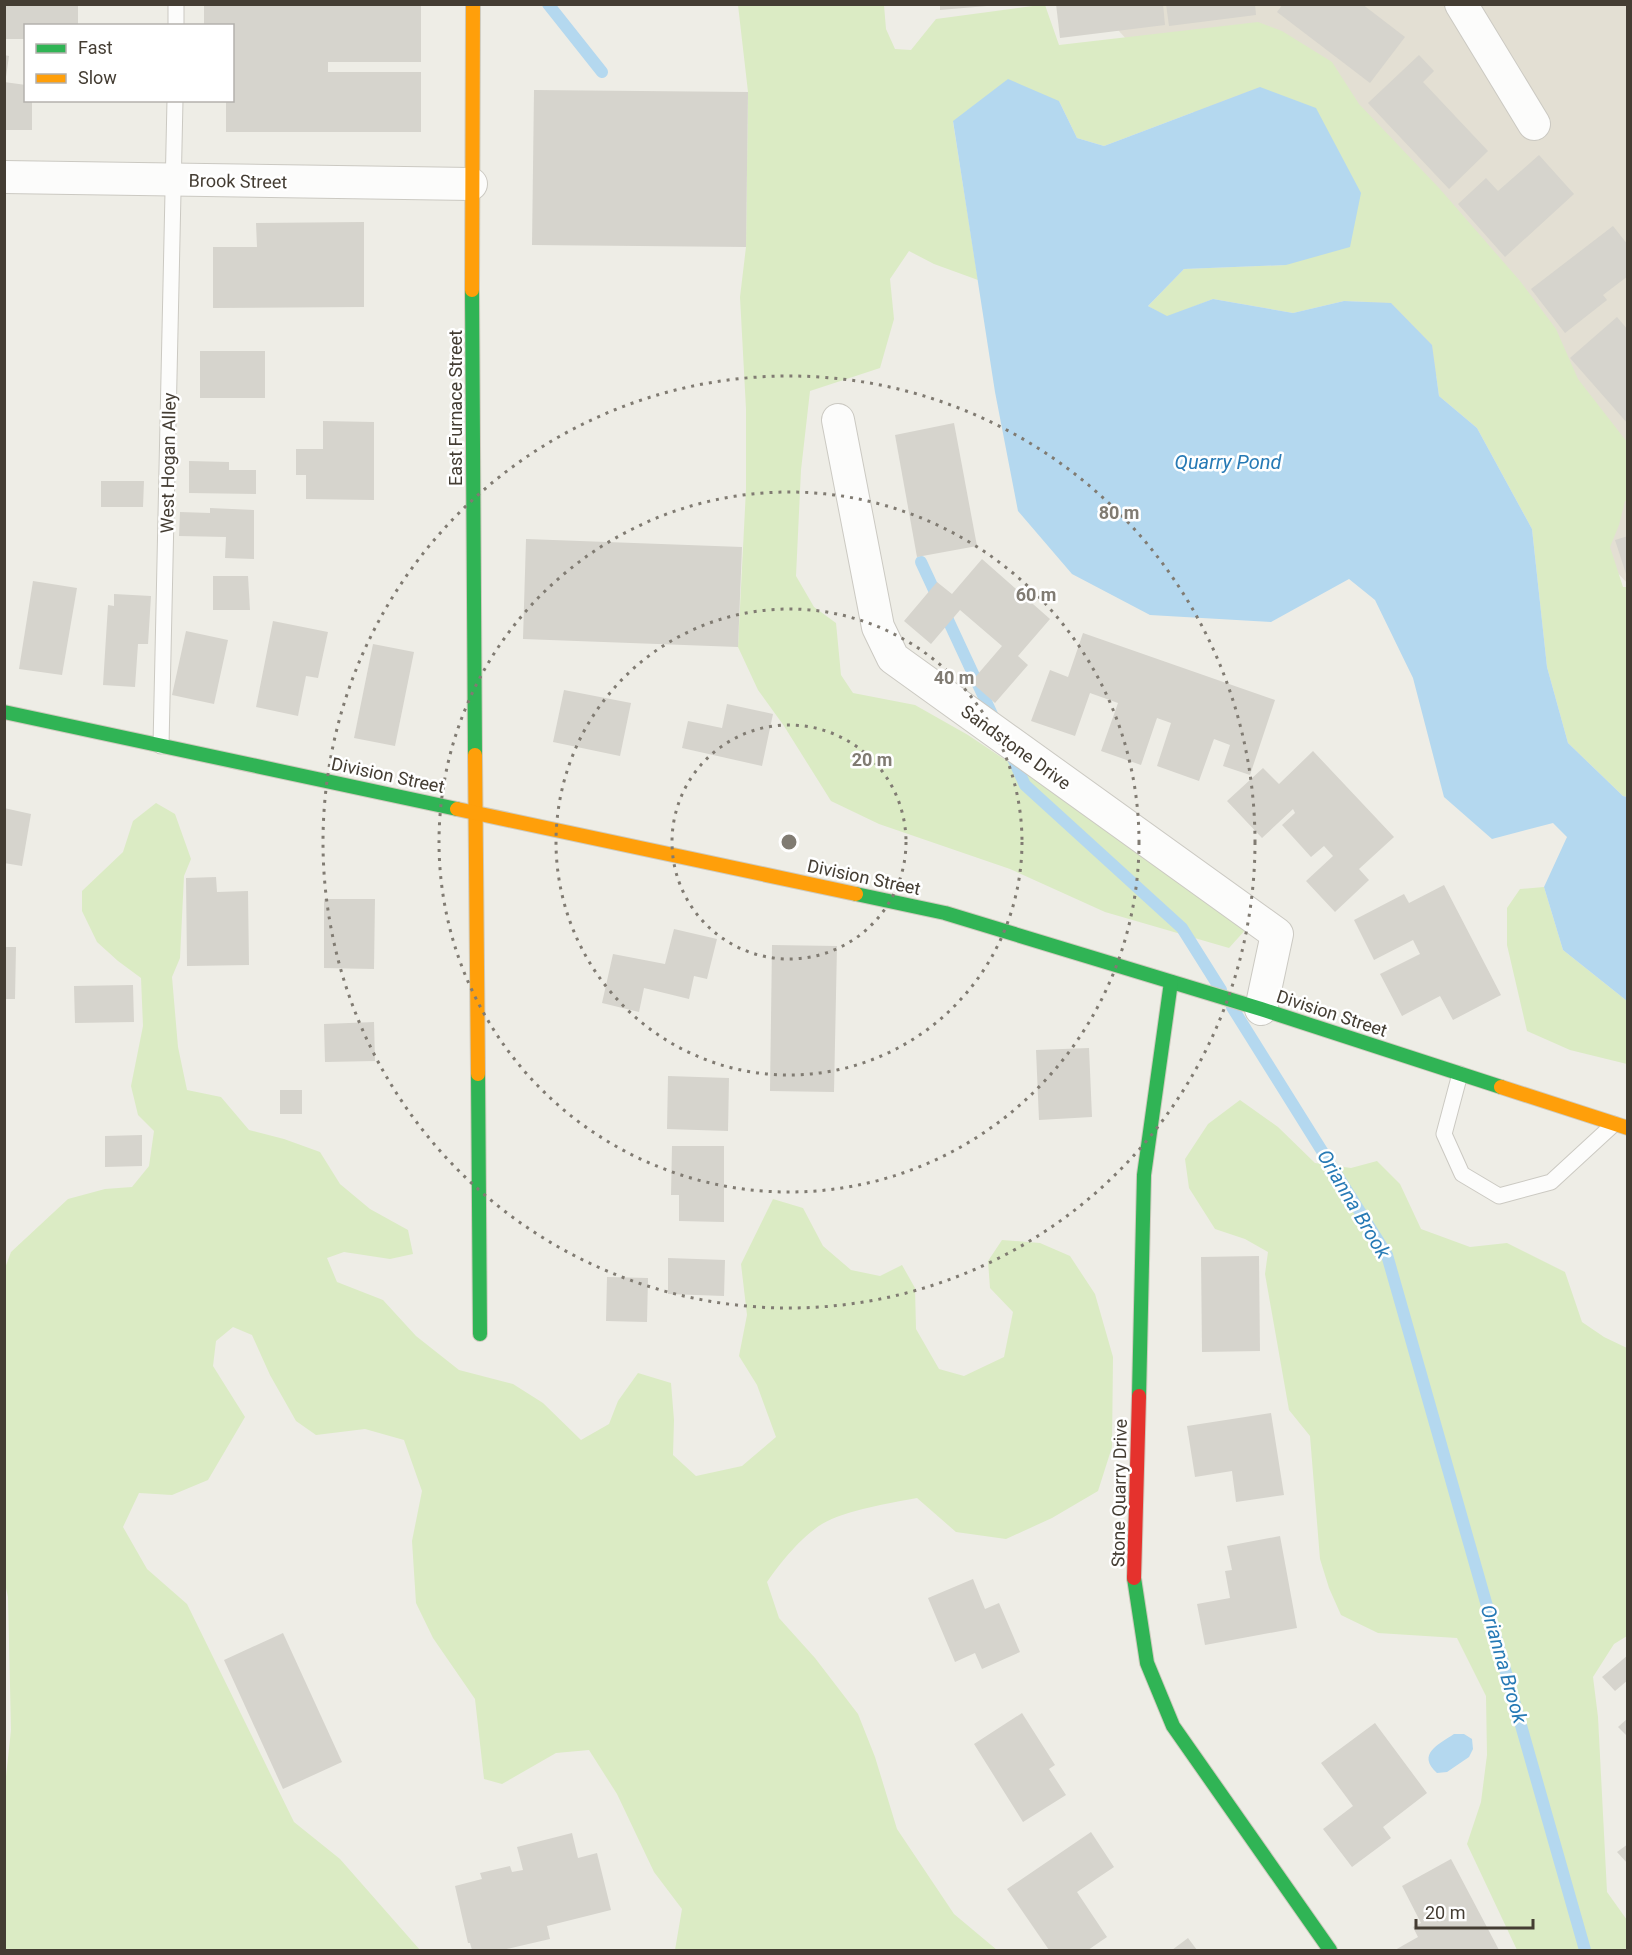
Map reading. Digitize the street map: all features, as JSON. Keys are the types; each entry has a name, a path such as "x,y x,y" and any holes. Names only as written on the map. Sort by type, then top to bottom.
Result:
{"street":[{"name":"East Furnace Street","path":"473,4 471,184 480,1334"},
{"path":"1461,4 1534,124"},
{"name":"Brook Street","path":"4,177 471,184"},
{"name":"Sandstone Drive","path":"838,420 878,627 893,658 1277,934 1261,1009"},
{"name":"Division Street","path":"4,712 945,913 1261,1009 1621,1126"},
{"name":"Stone Quarry Drive","path":"1172,982 1144,1175 1134,1584 1148,1663 1173,1726 1330,1950"}],"lane":[{"path":"176,4 176,24"},
{"name":"West Hogan Alley","path":"161,746 175,102"},
{"path":"1460,1074 1444,1134 1462,1174 1499,1196 1551,1182 1621,1126"}],"shaded area":[{"path":"1095,5 1627,5 1627,583"}],"green space":[{"path":"738,5 884,5 886,29 895,49 911,50 936,19 1040,5 1045,5 1059,45 1258,22 1282,31 1332,62 1359,104 1439,188 1520,281 1556,329 1578,379 1627,442 1627,500 1610,547 1623,587 1627,587 1627,797 1623,796 1568,743 1547,667 1532,529 1477,428 1439,396 1432,345 1391,303 1344,301 1293,313 1213,299 1167,317 1148,306 1184,269 1286,265 1260,87 1104,146 1077,138 1059,101 953,122 978,280 934,264 909,251 890,279 894,319 880,368 810,391 801,470 796,576 814,607 836,623 841,675 853,693 915,705 968,735 1112,831 1247,928 1229,948 1105,912 1010,869 879,824 831,801 784,726 758,690 738,647 746,489 746,409 740,297 746,247 748,92"},
{"path":"156,803 175,814 191,859 184,876 180,958 172,977 178,1047 187,1090 221,1097 249,1130 320,1152 340,1184 370,1209 408,1230 413,1254 390,1259 344,1252 327,1258 337,1282 383,1300 416,1336 459,1370 513,1384 543,1403 581,1440 609,1424 618,1401 638,1373 671,1383 674,1420 673,1455 696,1476 742,1466 776,1437 757,1385 739,1356 747,1315 741,1264 773,1199 803,1208 823,1246 851,1270 880,1276 902,1265 915,1288 916,1329 939,1369 964,1376 1004,1357 1013,1312 990,1288 988,1261 1002,1240 1040,1243 1070,1256 1095,1294 1113,1357 1112,1447 1098,1491 1052,1518 1006,1539 956,1532 917,1498 855,1511 832,1519 814,1529 792,1550 767,1582 779,1618 815,1658 858,1714 875,1757 897,1829 954,1914 997,1950 675,1950 682,1909 654,1872 617,1794 589,1750 556,1753 502,1784 484,1779 475,1699 433,1638 416,1603 412,1541 422,1491 404,1440 365,1429 316,1435 296,1421 270,1375 252,1335 233,1327 216,1341 213,1366 245,1417 208,1480 172,1495 139,1493 123,1527 147,1569 187,1604 294,1822 340,1859 420,1950 5,1950 4,1795 11,1730 8,1597 4,1579 5,1268 11,1252 68,1199 105,1189 132,1187 149,1166 154,1131 138,1115 131,1086 143,1026 141,978 97,942 82,911 82,891 123,852 133,821"},
{"path":"1544,887 1563,950 1627,1001 1627,1064 1570,1050 1527,1031 1507,945 1507,908 1520,889"},
{"path":"1240,1100 1278,1127 1315,1163 1351,1168 1377,1161 1400,1184 1421,1229 1470,1247 1507,1243 1565,1272 1582,1322 1604,1337 1627,1348 1627,1636 1614,1644 1593,1677 1598,1717 1607,1892 1627,1920 1627,1950 1517,1950 1467,1844 1481,1802 1487,1755 1486,1696 1457,1638 1378,1633 1341,1615 1320,1559 1310,1436 1289,1410 1265,1274 1268,1252 1245,1239 1215,1229 1189,1188 1185,1159 1208,1124"}],"water":[{"name":"Quarry Pond","path":"1008,79 1059,101 1077,138 1104,146 1260,87 1316,108 1361,193 1350,247 1286,265 1184,269 1148,306 1167,316 1213,299 1293,313 1344,301 1391,303 1432,345 1439,396 1477,428 1532,529 1547,667 1568,743 1623,796 1627,797 1627,1001 1563,950 1544,887 1567,837 1553,823 1492,839 1444,797 1413,678 1375,600 1349,579 1271,622 1150,615 1072,574 1018,511 995,392 953,121"},
{"path":"1454,1734 1464,1734 1472,1739 1473,1749 1469,1757 1447,1772 1437,1773 1431,1766 1429,1755 1436,1746"}],"building":[{"path":"4,4 78,4 78,24 24,24 24,39 4,39"},
{"path":"204,4 421,4 421,62 328,62 328,72 421,72 421,132 226,132 226,102 234,102 234,24 204,24"},
{"path":"940,4 987,4 987,6 940,10"},
{"path":"1056,4 1163,4 1165,25 1060,38"},
{"path":"1166,4 1255,4 1256,15 1169,26"},
{"path":"1283,4 1362,4 1405,37 1370,83 1277,12"},
{"path":"4,55 9,56 6,77 4,77"},
{"path":"1419,55 1434,71 1423,82 1488,151 1449,189 1368,103"},
{"path":"4,82 24,85 24,102 32,102 32,130 4,130"},
{"path":"534,90 748,92 746,247 532,245"},
{"path":"1539,155 1574,194 1505,257 1458,204 1486,178 1498,191"},
{"path":"364,222 364,307 213,308 213,247 257,247 256,223"},
{"path":"1613,226 1628,245 1628,276 1603,295 1607,300 1565,333 1531,289"},
{"path":"1617,317 1628,330 1628,424 1570,358"},
{"path":"200,351 265,351 265,398 200,398"},
{"path":"323,421 374,422 374,500 306,499 306,475 296,475 296,449 323,449"},
{"path":"954,423 977,546 917,557 895,435"},
{"path":"189,461 229,462 229,470 256,470 256,494 189,493"},
{"path":"101,481 144,481 143,507 101,507"},
{"path":"210,508 254,510 254,559 225,558 226,537 179,536 180,512 210,513"},
{"path":"1628,536 1628,577 1627,577 1615,540"},
{"path":"526,539 742,547 738,647 523,639"},
{"path":"982,559 1050,619 1018,656 1028,665 995,703 971,682 1002,646 960,610 931,644 904,621 937,582 952,594"},
{"path":"213,576 248,576 250,610 213,610"},
{"path":"33,581 77,588 62,675 19,669"},
{"path":"114,594 151,596 148,644 138,644 135,687 103,685 108,605 114,606"},
{"path":"273,621 328,632 318,678 306,676 298,716 256,707"},
{"path":"186,631 228,640 214,704 172,695"},
{"path":"1083,633 1275,700 1250,775 1223,766 1230,745 1214,739 1199,781 1157,766 1171,723 1157,718 1141,765 1101,751 1118,703 1090,693 1075,736 1031,721 1050,670 1068,677"},
{"path":"373,644 414,652 395,746 354,738"},
{"path":"564,690 631,703 620,756 553,742"},
{"path":"727,704 773,714 762,766 682,748 688,721 722,728"},
{"path":"1313,751 1394,837 1359,869 1369,880 1335,912 1306,881 1333,856 1324,846 1311,857 1282,825 1295,813 1293,809 1262,838 1227,801 1263,768 1279,784"},
{"path":"4,808 31,814 22,866 4,863"},
{"path":"216,877 217,892 248,891 249,965 187,966 186,878"},
{"path":"1444,885 1501,995 1453,1020 1440,996 1402,1016 1380,974 1420,954 1413,940 1374,960 1354,920 1404,894 1409,903"},
{"path":"324,899 375,899 374,969 324,968"},
{"path":"674,929 717,939 707,979 694,976 689,999 644,988 639,1012 602,1003 613,954 665,964"},
{"path":"772,945 837,946 834,1092 770,1091"},
{"path":"4,947 16,947 15,999 4,999"},
{"path":"133,985 134,1022 75,1023 74,986"},
{"path":"374,1022 375,1061 325,1062 324,1024"},
{"path":"1089,1048 1092,1117 1039,1120 1036,1050"},
{"path":"668,1076 729,1078 728,1131 667,1129"},
{"path":"280,1090 302,1090 302,1114 280,1114"},
{"path":"142,1135 142,1166 105,1167 105,1136"},
{"path":"672,1146 724,1146 724,1222 679,1221 679,1195 671,1195"},
{"path":"1259,1256 1260,1351 1202,1352 1201,1257"},
{"path":"668,1258 725,1260 724,1296 668,1294"},
{"path":"607,1277 648,1278 647,1322 606,1321"},
{"path":"1271,1413 1284,1495 1236,1502 1232,1471 1195,1477 1187,1426"},
{"path":"1280,1536 1297,1628 1205,1645 1197,1604 1230,1598 1225,1571 1232,1570 1227,1546"},
{"path":"973,1579 985,1609 999,1603 1020,1652 982,1669 975,1653 955,1662 928,1598"},
{"path":"283,1633 342,1762 283,1789 224,1660"},
{"path":"1628,1655 1628,1680 1615,1691 1602,1677"},
{"path":"1022,1713 1055,1765 1049,1769 1066,1795 1023,1822 974,1744"},
{"path":"1628,1718 1628,1737 1618,1727"},
{"path":"1375,1723 1427,1793 1383,1827 1391,1838 1352,1867 1323,1829 1353,1806 1321,1763"},
{"path":"1091,1832 1114,1867 1077,1892 1107,1937 1088,1950 1049,1950 1007,1889"},
{"path":"572,1833 578,1858 597,1853 611,1910 547,1926 550,1939 502,1950 472,1950 468,1943 455,1886 482,1879 480,1873 510,1866 512,1872 523,1870 517,1847"},
{"path":"1628,1844 1628,1864 1617,1852"},
{"path":"1451,1859 1499,1950 1395,1950 1418,1937 1413,1927 1421,1923 1402,1886"},
{"path":"1188,1938 1197,1950 1172,1950"}],"waterway":[{"name":"Orianna Brook","path":"548,4 602,72"},
{"name":"Orianna Brook","path":"921,562 996,723"},
{"name":"Orianna Brook","path":"1010,752 1025,785 1182,928 1221,990"},
{"name":"Orianna Brook","path":"1232,1007 1387,1255 1585,1950"}],"traffic: fast":[{"path":"472,290 475,755"},
{"path":"4,712 457,809"},
{"path":"856,894 945,913 1261,1009 1501,1087"},
{"path":"1139,1396 1144,1175 1171,982"},
{"path":"478,1074 480,1334"},
{"path":"1134,1578 1147,1663 1173,1726 1330,1950"}],"traffic: slow":[{"path":"472,290 473,4"},
{"path":"475,755 478,1074"},
{"path":"457,809 856,894"},
{"path":"1501,1087 1628,1128"}],"traffic: jam":[{"path":"1134,1578 1139,1396"}]}
